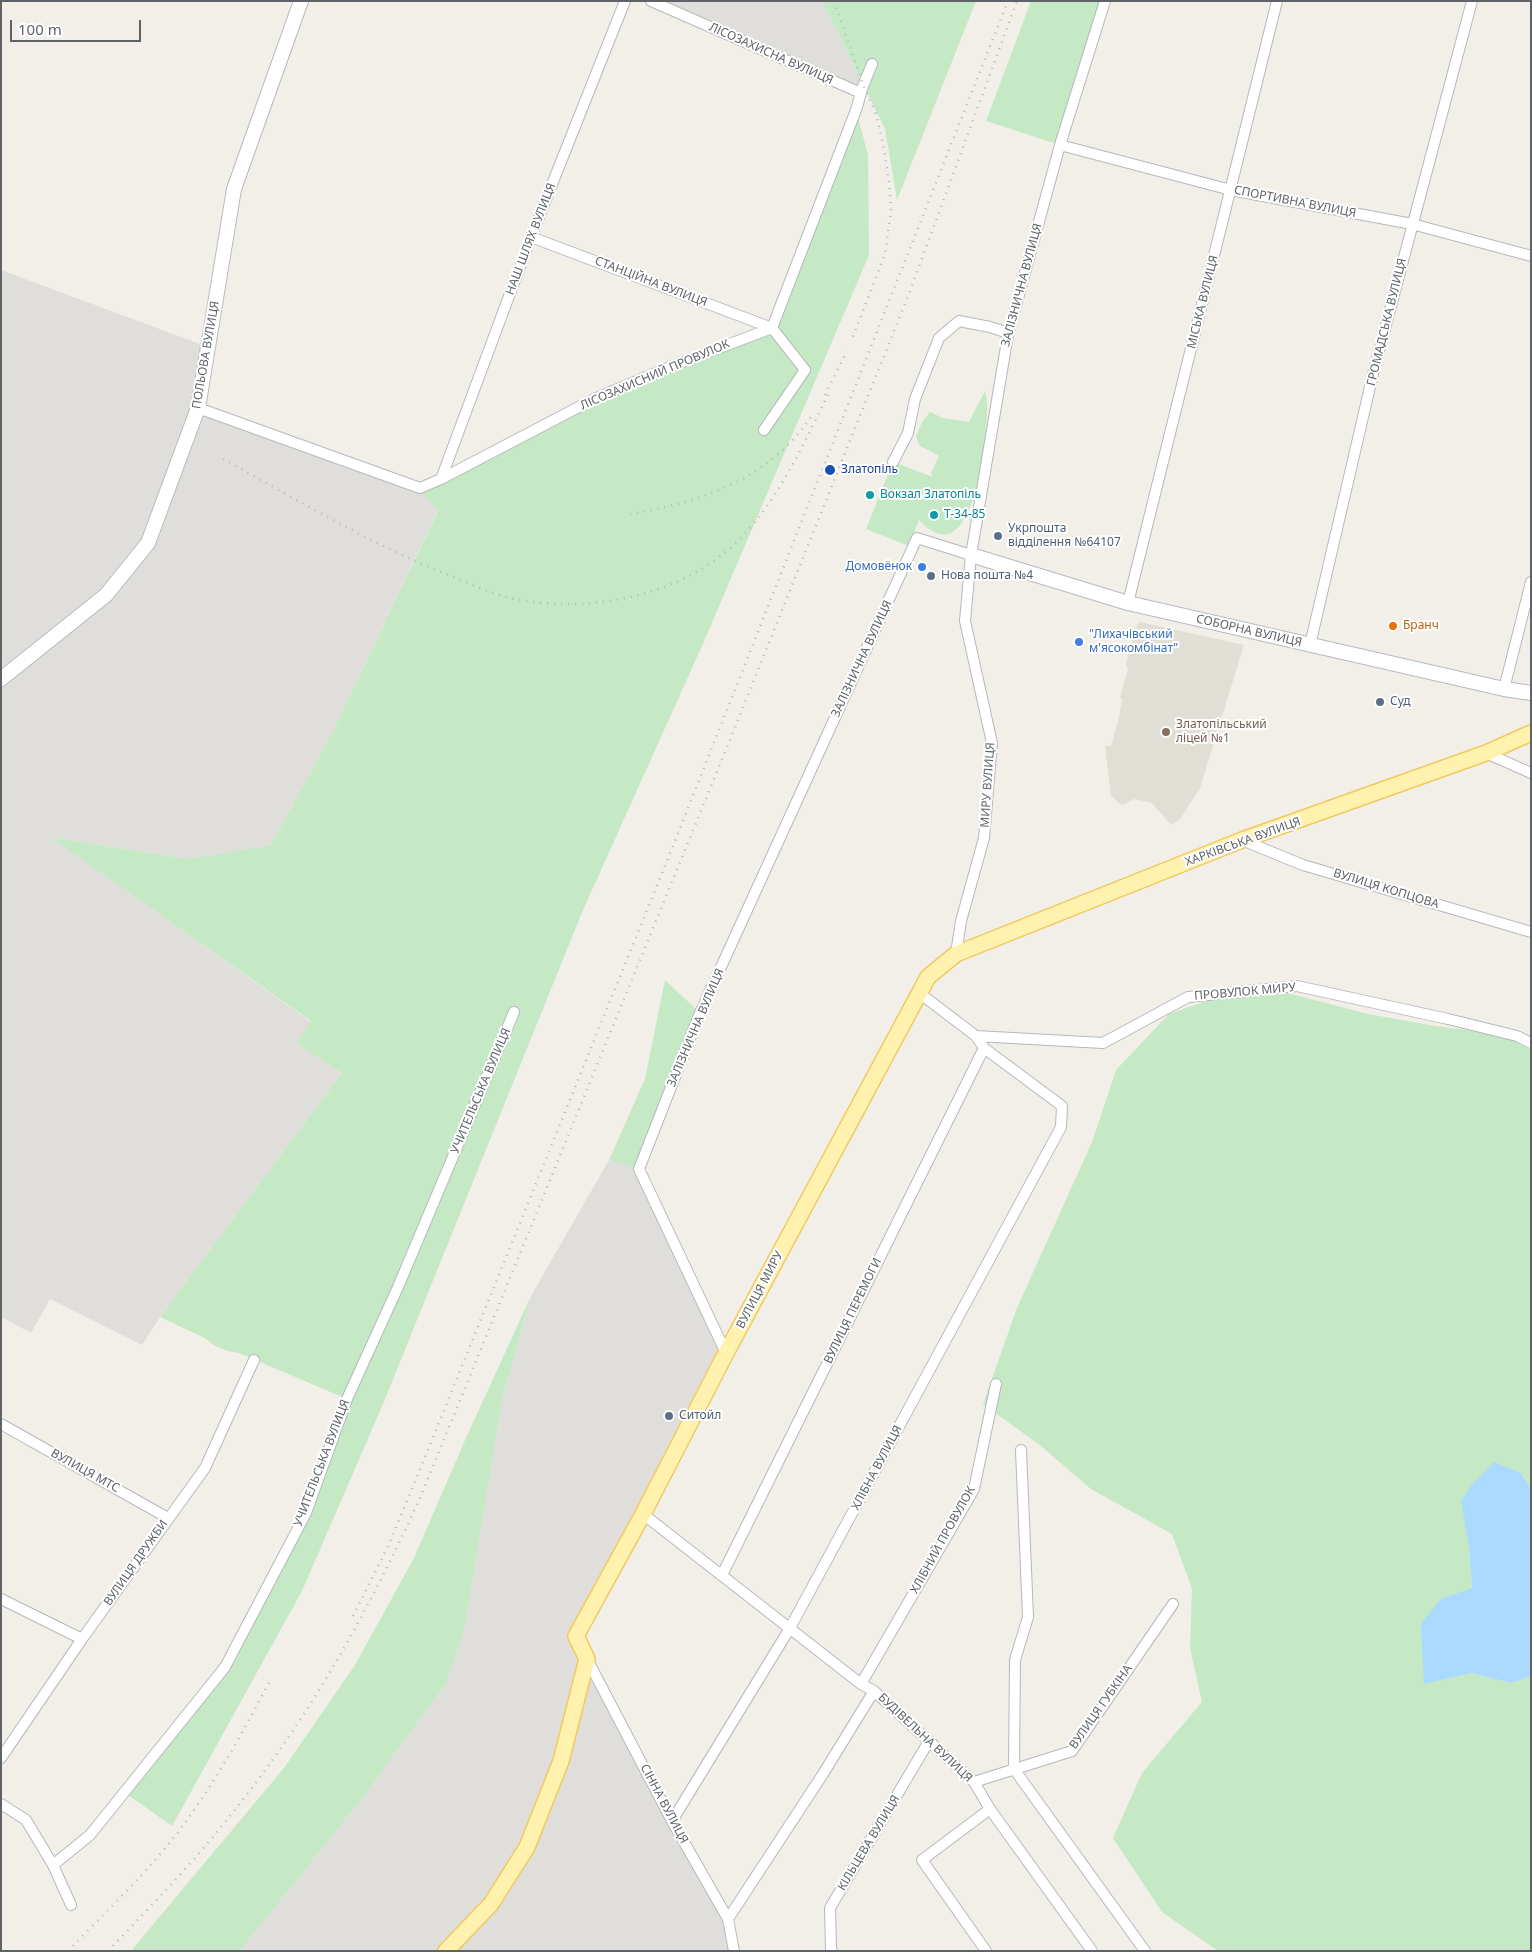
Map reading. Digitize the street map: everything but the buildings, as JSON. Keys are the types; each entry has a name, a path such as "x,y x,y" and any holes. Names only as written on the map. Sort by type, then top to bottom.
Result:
{"main road":[{"name":"ПОЛЬОВА ВУЛИЦЯ","path":"1,679 106,595 148,542 198,408 234,189 301,1"},
{"name":"СОБОРНА ВУЛИЦЯ","path":"971,555 1128,604 1504,689 1531,693"},
{"name":"ХАРКІВСЬКА ВУЛИЦЯ","path":"956,954 1242,840 1486,753 1531,733"},
{"name":"ВУЛИЦЯ МИРУ","path":"587,1660 576,1636 643,1514 726,1353 918,992 928,977 956,954"},
{"path":"446,1951 491,1904 527,1847 561,1762 587,1660"}],"street":[{"name":"НАШ ШЛЯХ ВУЛИЦЯ","path":"441,479 531,237 626,1"},
{"name":"ЛІСОЗАХИСНА ВУЛИЦЯ","path":"651,1 861,94"},
{"name":"ЗАЛІЗНИЧНА ВУЛИЦЯ","path":"726,1353 639,1169 700,1013 917,538 971,555 1008,333 1060,145 1104,1"},
{"name":"МІСЬКА ВУЛИЦЯ","path":"1128,604 1277,1"},
{"name":"ГРОМАДСЬКА ВУЛИЦЯ","path":"1310,645 1374,374 1472,1"},
{"path":"764,430 805,370 772,328 872,64"},
{"name":"СПОРТИВНА ВУЛИЦЯ","path":"1060,145 1231,190 1412,224 1531,256"},
{"name":"СТАНЦІЙНА ВУЛИЦЯ","path":"531,237 772,328"},
{"path":"893,462 908,433 915,399 939,338 959,321 990,327 1008,333"},
{"name":"ЛІСОЗАХИСНИЙ ПРОВУЛОК","path":"198,408 420,488 441,479 594,399 677,364 772,328"},
{"name":"МИРУ ВУЛИЦЯ","path":"956,954 961,921 984,838 992,743 965,621 971,555"},
{"path":"1504,689 1531,582"},
{"path":"1486,753 1531,773"},
{"name":"ВУЛИЦЯ КОПЦОВА","path":"1242,840 1304,865 1531,932"},
{"name":"ПРОВУЛОК МИРУ","path":"976,1036 1103,1043 1188,997 1297,986 1448,1019 1517,1036 1531,1043"},
{"path":"918,992 976,1036 984,1048"},
{"name":"УЧИТЕЛЬСЬКА ВУЛИЦЯ","path":"53,1865 90,1836 225,1667 306,1513 347,1399 398,1287 514,1012"},
{"name":"ХЛІБНА ВУЛИЦЯ","path":"672,1821 790,1628 1061,1126 1062,1106 984,1048"},
{"name":"ВУЛИЦЯ ПЕРЕМОГИ","path":"722,1575 984,1048"},
{"name":"ВУЛИЦЯ ДРУЖБИ","path":"1,1758 82,1639 205,1468 254,1360"},
{"name":"ХЛІБНИЙ ПРОВУЛОК","path":"862,1684 974,1489 996,1384"},
{"name":"ВУЛИЦЯ МТС","path":"1,1424 168,1518"},
{"path":"1022,1450 1028,1617 1015,1660 1014,1770 1145,1951"},
{"name":"БУДІВЕЛЬНА ВУЛИЦЯ","path":"643,1514 862,1684 874,1690 974,1782 990,1809 1092,1951"},
{"path":"1,1599 82,1639"},
{"name":"ВУЛИЦЯ ГУБКІНА","path":"974,1782 1072,1751 1173,1604"},
{"name":"СІННА ВУЛИЦЯ","path":"587,1660 672,1821 728,1919 734,1951"},
{"path":"728,1919 824,1774 874,1690"},
{"name":"КІЛЬЦЕВА ВУЛИЦЯ","path":"832,1951 830,1908 929,1741"},
{"path":"1,1804 26,1820 53,1865 71,1905"},
{"path":"986,1951 922,1860 990,1809"}],"shaded area":[{"path":"651,1 822,1 863,85 861,93"},
{"path":"1,270 208,347 198,408 420,488 438,510 334,729 271,845 187,859 51,837 311,1022 297,1044 342,1073 160,1317 142,1345 50,1299 31,1333 1,1317"},
{"name":"Златопільський ліцей №1","path":"1140,622 1244,645 1200,788 1180,819 1171,825 1152,803 1134,799 1122,805 1111,796 1105,746 1111,746 1119,718 1122,699 1120,697 1128,669 1126,664 1137,625"},
{"path":"609,1160 639,1169 726,1353 576,1636 728,1919 734,1951 240,1951 358,1804 447,1682 464,1632 502,1400 531,1296"}],"green space":[{"path":"822,1 976,1 897,200 885,129"},
{"path":"1031,1 1105,1 1060,145 986,121"},
{"path":"856,110 868,155 869,255 702,646 583,910 383,1404 302,1591 172,1826 124,1792 225,1667 306,1513 347,1399 239,1353 215,1346 205,1338 160,1317 342,1073 297,1044 311,1021 50,837 187,859 271,845 334,729 438,511 420,488 594,399 771,328"},
{"path":"985,391 987,400 986,426 980,474 973,499 964,519 952,532 937,533 919,520 909,546 866,529 893,462 933,477 931,473 939,456 920,446 916,437 922,422 930,412 943,418 969,422"},
{"path":"665,980 700,1013 639,1169 609,1160 645,1079"},
{"path":"1235,991 1288,993 1368,1014 1435,1026 1507,1035 1531,1051 1531,1489 1521,1473 1469,1547 1472,1589 1441,1599 1425,1683 1471,1673 1512,1683 1531,1676 1531,1951 1218,1951 1162,1912 1113,1838 1142,1773 1202,1702 1190,1648 1192,1589 1172,1534 1091,1489 1041,1446 983,1404 1017,1308 1092,1142 1116,1070 1169,1014"},
{"path":"531,1296 502,1400 464,1632 447,1682 358,1804 240,1951 131,1951 284,1768 355,1665 414,1558"}],"water":[{"path":"1494,1462 1521,1473 1531,1489 1531,1676 1512,1683 1471,1673 1424,1684 1421,1624 1441,1599 1472,1588 1469,1547 1461,1501 1470,1487"}],"railway":[{"path":"834,1 863,85 876,114 884,149 891,210 885,254 852,339"},
{"path":"353,1616 389,1544 410,1494 673,846 1008,1"},
{"path":"108,1951 175,1881 207,1844 290,1735 338,1659 401,1539 420,1498 734,730 910,291 1017,1"},
{"path":"825,395 847,351"},
{"path":"223,459 364,536 422,564 491,592 515,599 543,603 599,602 628,598 682,579 706,566 729,549 761,515 787,475 830,391"},
{"path":"630,514 683,502 733,484 777,455 796,436 813,414"},
{"path":"68,1951 162,1853 176,1835 222,1767 271,1679"}],"place":[{"name":"Златопіль","path":"830,470"},
{"name":"Вокзал Златопіль","path":"870,495"},
{"name":"Т-34-85","path":"934,515"},
{"name":"Укрпошта відділення №64107","path":"998,536"},
{"name":"Домовёнок","path":"922,567"},
{"name":"Нова пошта №4","path":"931,576"},
{"name":"Бранч","path":"1393,626"},
{"name":"\"Лихачівський м'ясокомбінат\"","path":"1079,642"},
{"name":"Суд","path":"1380,702"},
{"name":"Златопільський ліцей №1","path":"1166,732"},
{"name":"Ситойл","path":"669,1416"}]}
